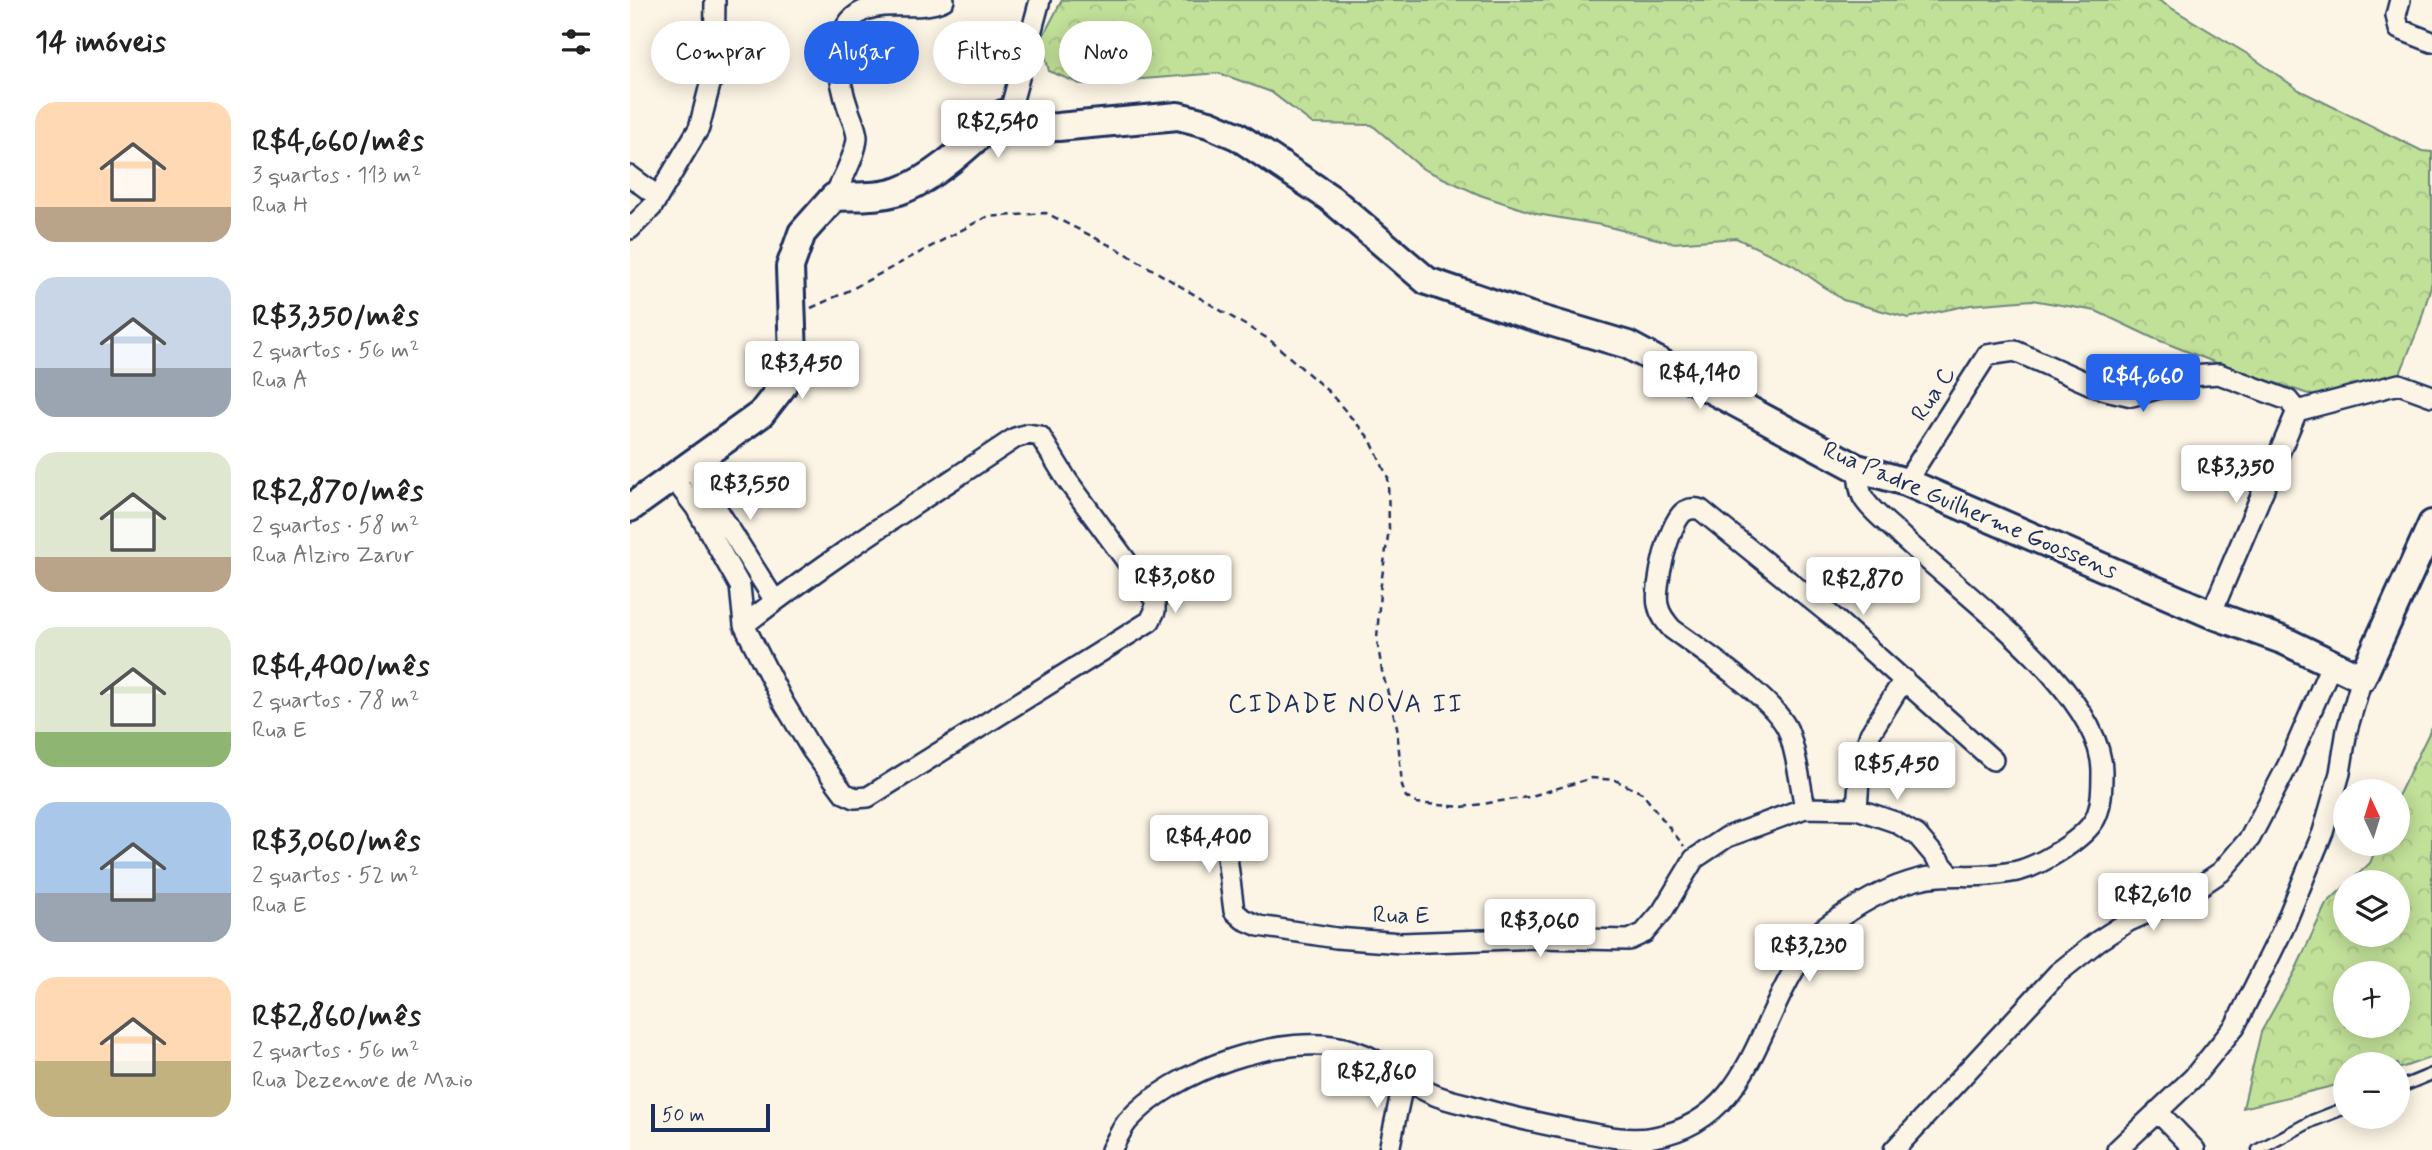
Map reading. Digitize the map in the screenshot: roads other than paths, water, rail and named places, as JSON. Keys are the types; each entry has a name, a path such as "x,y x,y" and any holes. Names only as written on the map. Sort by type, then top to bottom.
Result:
{"street":[{"path":"630,229 652,207 699,128 715,69 715,0"},
{"path":"630,508 761,415 782,387 793,359 790,267 802,233 834,197 857,140 840,69 839,51 847,23 856,15 877,6 917,7 944,0"},
{"path":"834,197 870,196 898,191 925,177 966,147 1016,118 1018,80 1040,0"},
{"path":"2400,0 2396,15 2399,29 2432,42"},
{"name":"Rua Padre Guilherme Goossens","path":"1016,118 1058,127 1178,116 1209,124 1237,136 1330,198 1427,281 1628,345 1857,468 1906,482 2211,614 2284,641 2362,678"},
{"path":"630,176 657,196"},
{"name":"Rua C","path":"1906,482 1987,355 2015,351 2101,389 2132,396 2192,376 2219,374 2288,400 2297,411"},
{"path":"2211,614 2297,411 2399,384 2432,396"},
{"path":"682,472 696,508 740,586 744,625 783,702 812,750 844,793 855,798 868,797 1150,621 1155,611 1155,600 1067,480 1040,436 1028,434 1015,438 775,601 744,625"},
{"path":"1111,1150 1127,1122 1167,1088 1198,1071 1238,1055 1306,1045 1346,1048 1376,1058 1404,1079 1433,1095 1511,1118 1625,1140 1651,1138 1674,1132 1701,1118 1725,1100 1752,1061 1785,985 1810,941 1842,916 1885,892 1917,879 1950,874 1986,875 2021,870 2051,856 2076,839 2094,820 2102,794 2102,766 2095,733 2070,694 2003,625 1912,546 1863,499 1857,468"},
{"path":"682,472 775,601"},
{"path":"1950,874 1917,835 1895,822 1857,809 1805,808 1789,733 1783,720 1752,691 1672,629 1662,618 1656,587 1674,523 1685,511 1694,508 1702,510 1833,617 1993,760"},
{"path":"2117,1150 2193,1078 2235,1026 2283,929 2323,832 2340,774 2347,730 2362,678 2432,524"},
{"path":"1894,1150 2058,973 2098,941 2129,921 2185,896 2221,872 2250,838 2287,765 2331,664"},
{"path":"1857,809 1860,766 1870,734 1904,679"},
{"name":"Rua E","path":"1224,834 1234,911 1259,926 1336,938 1401,943 1538,938 1629,940 1644,933 1662,912 1694,859 1727,837 1805,808"},
{"path":"1389,1150 1404,1079"},
{"path":"2157,1111 2195,1150"}],"lane":[{"path":"2410,1083 2432,1074"},
{"path":"2258,1150 2333,1113"}],"district":[{"name":"CIDADE NOVA II","path":"1346,705"}]}
